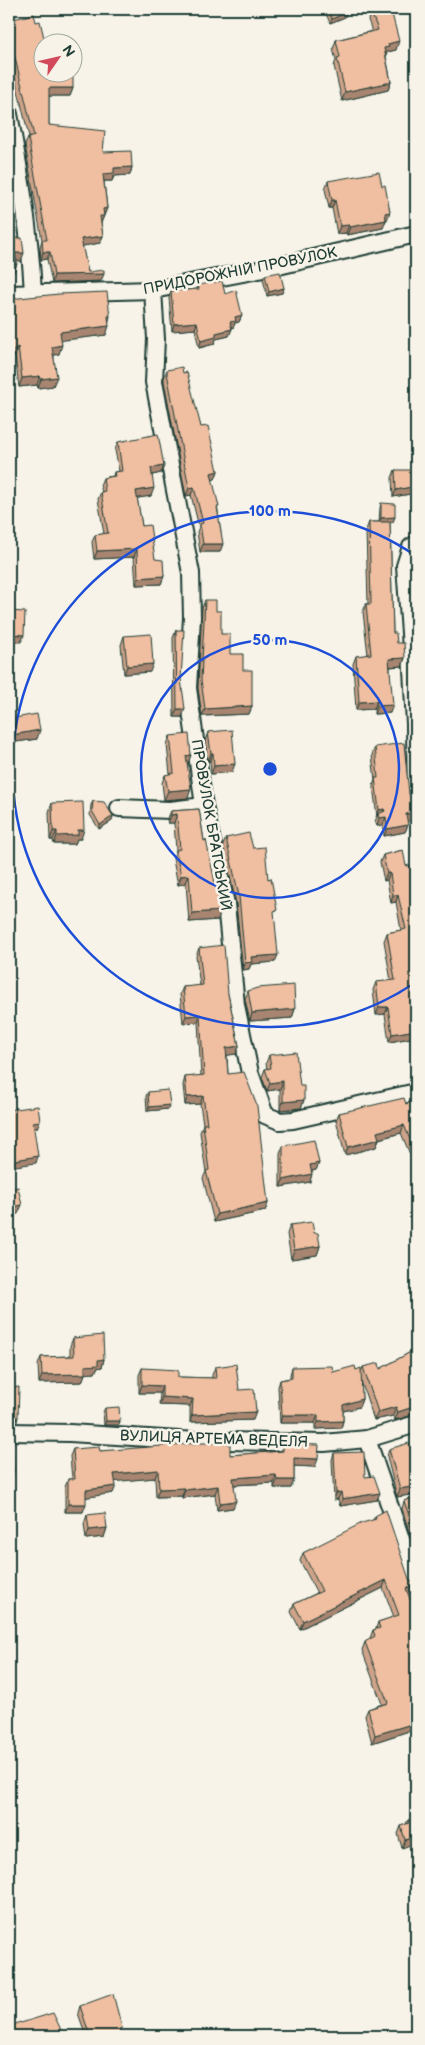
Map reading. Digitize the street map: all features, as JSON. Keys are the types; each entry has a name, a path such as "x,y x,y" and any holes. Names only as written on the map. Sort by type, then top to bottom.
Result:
{"street":[{"path":"9,114 31,257 33,293"},
{"name":"ПРИДОРОЖНІЙ ПРОВУЛОК","path":"9,294 153,290 274,267 416,234"},
{"name":"ПРОВУЛОК БРАТСЬКИЙ","path":"153,290 156,339 154,382 191,573 192,617 188,688 204,806 226,904 236,1005 250,1073 265,1115 280,1121 293,1120 416,1092"},
{"path":"416,544 411,548 404,566 415,715 416,801"},
{"path":"119,808 170,810 204,806"},
{"name":"ВУЛИЦЯ АРТЕМА ВЕДЕЛЯ","path":"9,1432 70,1433 179,1440 314,1443 367,1439 416,1424"},
{"path":"367,1439 416,1583"}],"building":[{"path":"328,9 346,9 347,12 332,19"},
{"path":"379,9 393,9 391,10 399,41 388,44 389,47 384,48 391,82 345,92 337,58 340,57 336,40 378,30 371,12"},
{"path":"34,14 36,22 40,21 43,32 32,32 32,82 73,82 73,88 49,88 49,125 105,131 103,152 131,151 132,167 114,168 114,173 103,174 107,208 103,209 104,216 100,216 103,236 81,239 88,272 104,270 104,274 54,275 50,252 43,252 42,240 47,240 28,138 34,136 9,33 9,20"},
{"path":"379,172 382,186 385,185 390,212 385,213 386,220 350,227 349,225 340,226 335,200 332,200 328,181"},
{"path":"9,184 12,184 15,207 9,208"},
{"path":"9,238 22,238 24,253 15,253 17,264 9,265"},
{"path":"280,272 284,288 269,292 265,275"},
{"path":"222,281 225,294 236,290 242,315 235,317 236,321 230,322 232,329 216,333 216,337 201,341 197,322 174,324 171,291 199,289 198,285"},
{"path":"107,292 110,316 108,316 109,326 60,332 62,345 52,347 57,377 41,379 40,376 22,378 18,347 9,352 9,299"},
{"path":"182,367 183,373 187,372 201,427 208,426 218,471 211,473 219,507 217,507 223,544 203,544 200,524 203,523 194,487 189,488 167,373 167,370"},
{"path":"158,434 164,466 151,468 154,488 136,491 142,526 150,525 155,559 163,560 164,576 138,578 137,549 97,551 95,535 108,533 101,492 105,491 103,478 115,476 114,472 122,471 118,442"},
{"path":"395,470 411,470 411,473 416,472 416,486 396,490"},
{"path":"381,503 395,504 395,517 381,518"},
{"path":"369,522 390,522 393,633 396,633 397,643 404,643 405,658 389,659 393,705 377,706 377,701 359,702 356,656 371,654 366,604 371,604"},
{"path":"205,600 216,600 216,611 221,611 221,634 230,634 230,654 243,654 243,670 252,670 252,706 205,709 201,680"},
{"path":"9,611 25,612 24,635 9,634"},
{"path":"176,630 184,630 181,679 185,709 177,709"},
{"path":"151,634 153,664 127,666 124,636"},
{"path":"37,714 40,730 12,735 9,719"},
{"path":"232,730 235,764 214,766 208,732"},
{"path":"189,734 191,755 186,756 191,789 168,791 165,775 174,773 170,736"},
{"path":"404,743 409,794 414,802 416,802 416,813 406,814 408,825 387,829 386,817 379,818 378,814 385,811 384,809 379,810 375,778 378,778 375,747"},
{"path":"93,801 104,802 113,816 100,825 92,811"},
{"path":"83,802 84,830 78,830 78,835 57,836 57,831 53,831 52,803"},
{"path":"199,809 204,841 206,840 221,911 192,913 189,875 181,876 176,850 180,849 177,814 171,815 171,811"},
{"path":"249,833 253,848 265,847 268,879 271,878 277,910 274,911 278,955 251,957 252,962 245,963 239,896 226,838"},
{"path":"403,850 406,866 409,865 411,871 416,870 416,1030 392,1034 388,1007 379,1007 376,982 395,980 387,933 406,929 398,895 393,895 390,873 387,873 383,855"},
{"path":"224,945 228,994 239,1046 226,1048 228,1074 244,1072 257,1106 268,1203 217,1214 206,1171 209,1170 203,1124 207,1124 203,1096 187,1097 185,1077 204,1075 200,1015 186,1016 183,987 203,985 199,948"},
{"path":"294,985 295,1009 252,1013 248,991 257,988"},
{"path":"296,1052 300,1086 304,1086 304,1100 283,1102 283,1081 270,1083 265,1069 271,1068 269,1055"},
{"path":"168,1090 170,1105 149,1107 148,1092"},
{"path":"404,1098 406,1104 416,1100 416,1154 404,1125 377,1132 379,1139 348,1147 339,1113"},
{"path":"38,1106 40,1121 33,1122 38,1156 10,1161 12,1170 9,1170 9,1110"},
{"path":"314,1140 319,1163 310,1165 312,1174 283,1180 283,1146"},
{"path":"18,1187 22,1205 9,1208 9,1189"},
{"path":"312,1222 314,1233 318,1233 320,1246 294,1250 290,1225"},
{"path":"103,1335 104,1359 98,1360 98,1365 85,1366 85,1374 42,1375 41,1357 74,1356 73,1338"},
{"path":"416,1349 416,1406 398,1412 396,1407 378,1412 363,1367 379,1363 380,1369"},
{"path":"236,1364 239,1390 254,1389 256,1412 192,1415 193,1399 162,1397 162,1386 142,1385 142,1368 178,1370 178,1377 216,1378 215,1367"},
{"path":"332,1366 333,1372 355,1366 356,1370 361,1368 362,1399 343,1405 343,1421 318,1422 318,1415 282,1415 280,1380 292,1378 292,1367"},
{"path":"19,1387 18,1417 9,1417 9,1388"},
{"path":"119,1407 120,1421 106,1421 105,1408"},
{"path":"198,1443 230,1443 230,1455 283,1451 283,1444 319,1445 318,1459 294,1458 294,1480 277,1480 276,1475 233,1478 236,1501 220,1503 218,1486 185,1490 185,1488 159,1489 158,1470 114,1474 116,1486 86,1490 86,1504 68,1504 68,1479 75,1479 73,1449 99,1447 100,1451"},
{"path":"409,1443 414,1460 416,1459 416,1486 400,1489 389,1449"},
{"path":"9,1448 12,1448 14,1471 9,1472"},
{"path":"364,1452 365,1477 374,1476 380,1493 342,1499 341,1492 336,1493 334,1453"},
{"path":"416,1496 416,1532 415,1532 404,1501"},
{"path":"386,1510 409,1579 414,1585 406,1588 416,1616 416,1726 415,1723 375,1735 368,1709 388,1703 365,1642 375,1636 373,1630 380,1628 378,1622 399,1615 386,1580 303,1621 294,1604 322,1591 303,1553 362,1523 376,1519 375,1516"},
{"path":"105,1513 107,1528 89,1530 87,1515"},
{"path":"416,1818 416,1837 405,1840 401,1826 409,1823 408,1820"},
{"path":"113,1994 122,2028 119,2029 122,2036 90,2036 80,2006"},
{"path":"53,2013 64,2036 9,2036 9,2027"}]}
